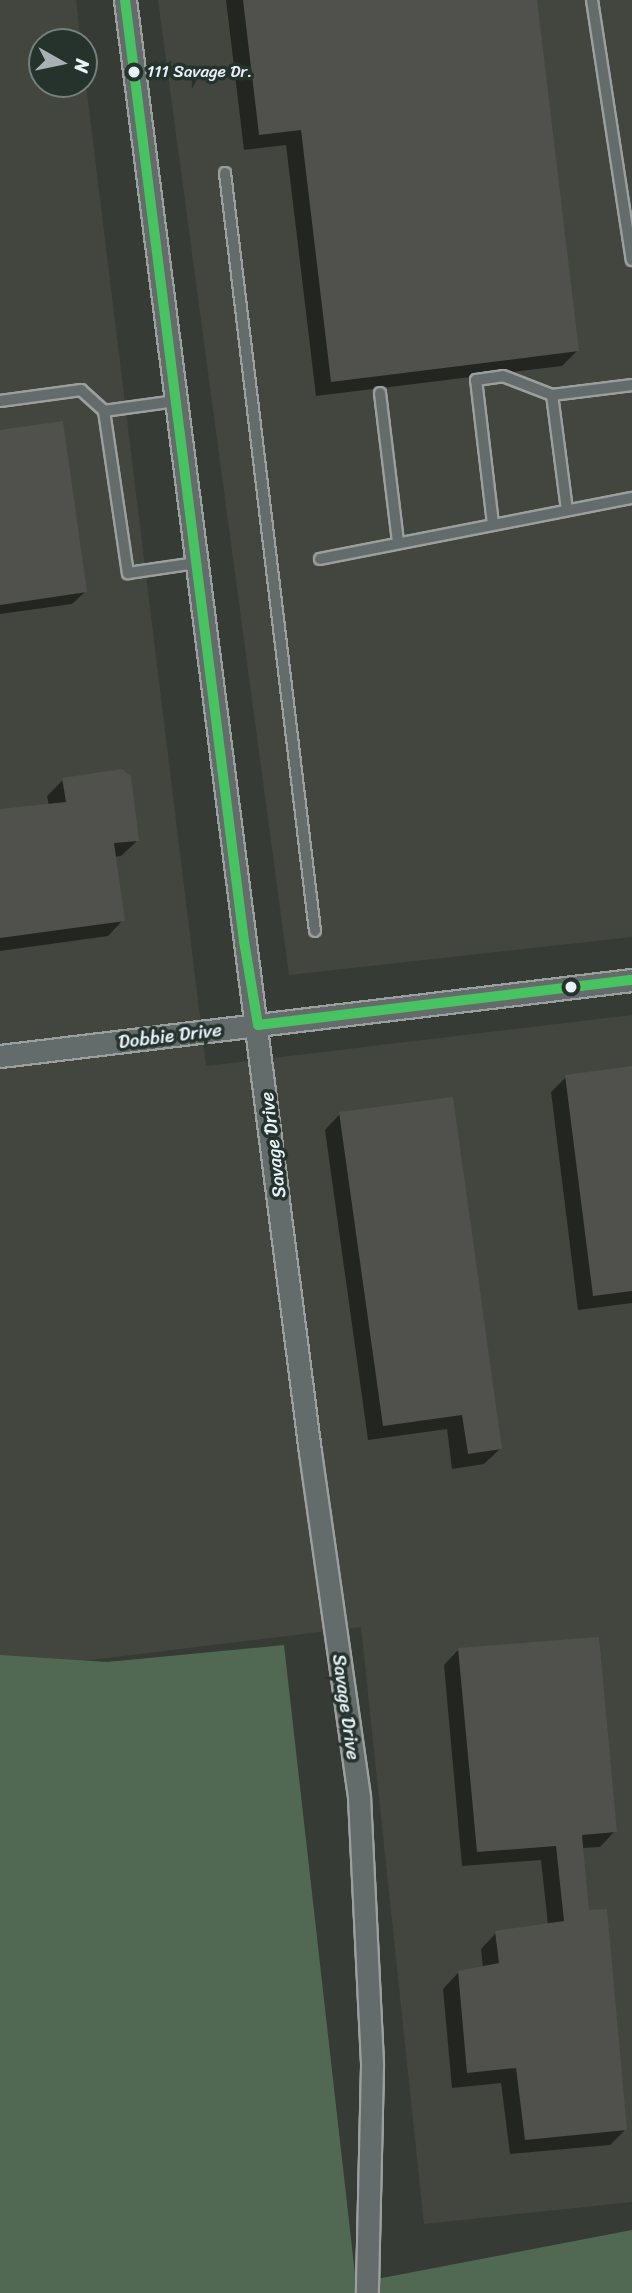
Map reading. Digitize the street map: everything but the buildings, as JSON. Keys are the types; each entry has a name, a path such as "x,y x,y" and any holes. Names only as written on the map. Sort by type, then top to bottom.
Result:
{"street":[{"name":"Savage Drive","path":"125,0 244,941 258,1025 310,1452 359,1797 372,2066 367,2293"},
{"name":"Dobbie Drive","path":"0,1056 632,980"}],"lane":[{"path":"592,0 632,260"},
{"path":"225,173 315,931"},
{"path":"493,524 476,380 503,376 552,395 632,385"},
{"path":"0,401 81,390 104,411 128,573 196,563"},
{"path":"380,393 398,542"},
{"path":"552,395 567,510"},
{"path":"104,411 176,401"},
{"path":"320,559 632,498"}],"shaded area":[{"path":"0,0 76,0 79,28 28,28 28,98 88,98 206,1066 632,1015 632,2202 424,2224 361,1627 0,1671"},
{"path":"158,0 632,0 632,937 289,975"}],"green space":[{"path":"284,1645 356,2283 632,2230 632,2293 0,2293 0,1655 107,1662"}],"transit line":[{"path":"125,0 244,941 258,1025"},
{"path":"258,1025 632,980"}],"place":[{"name":"111 Savage Dr.","path":"134,72"}]}
